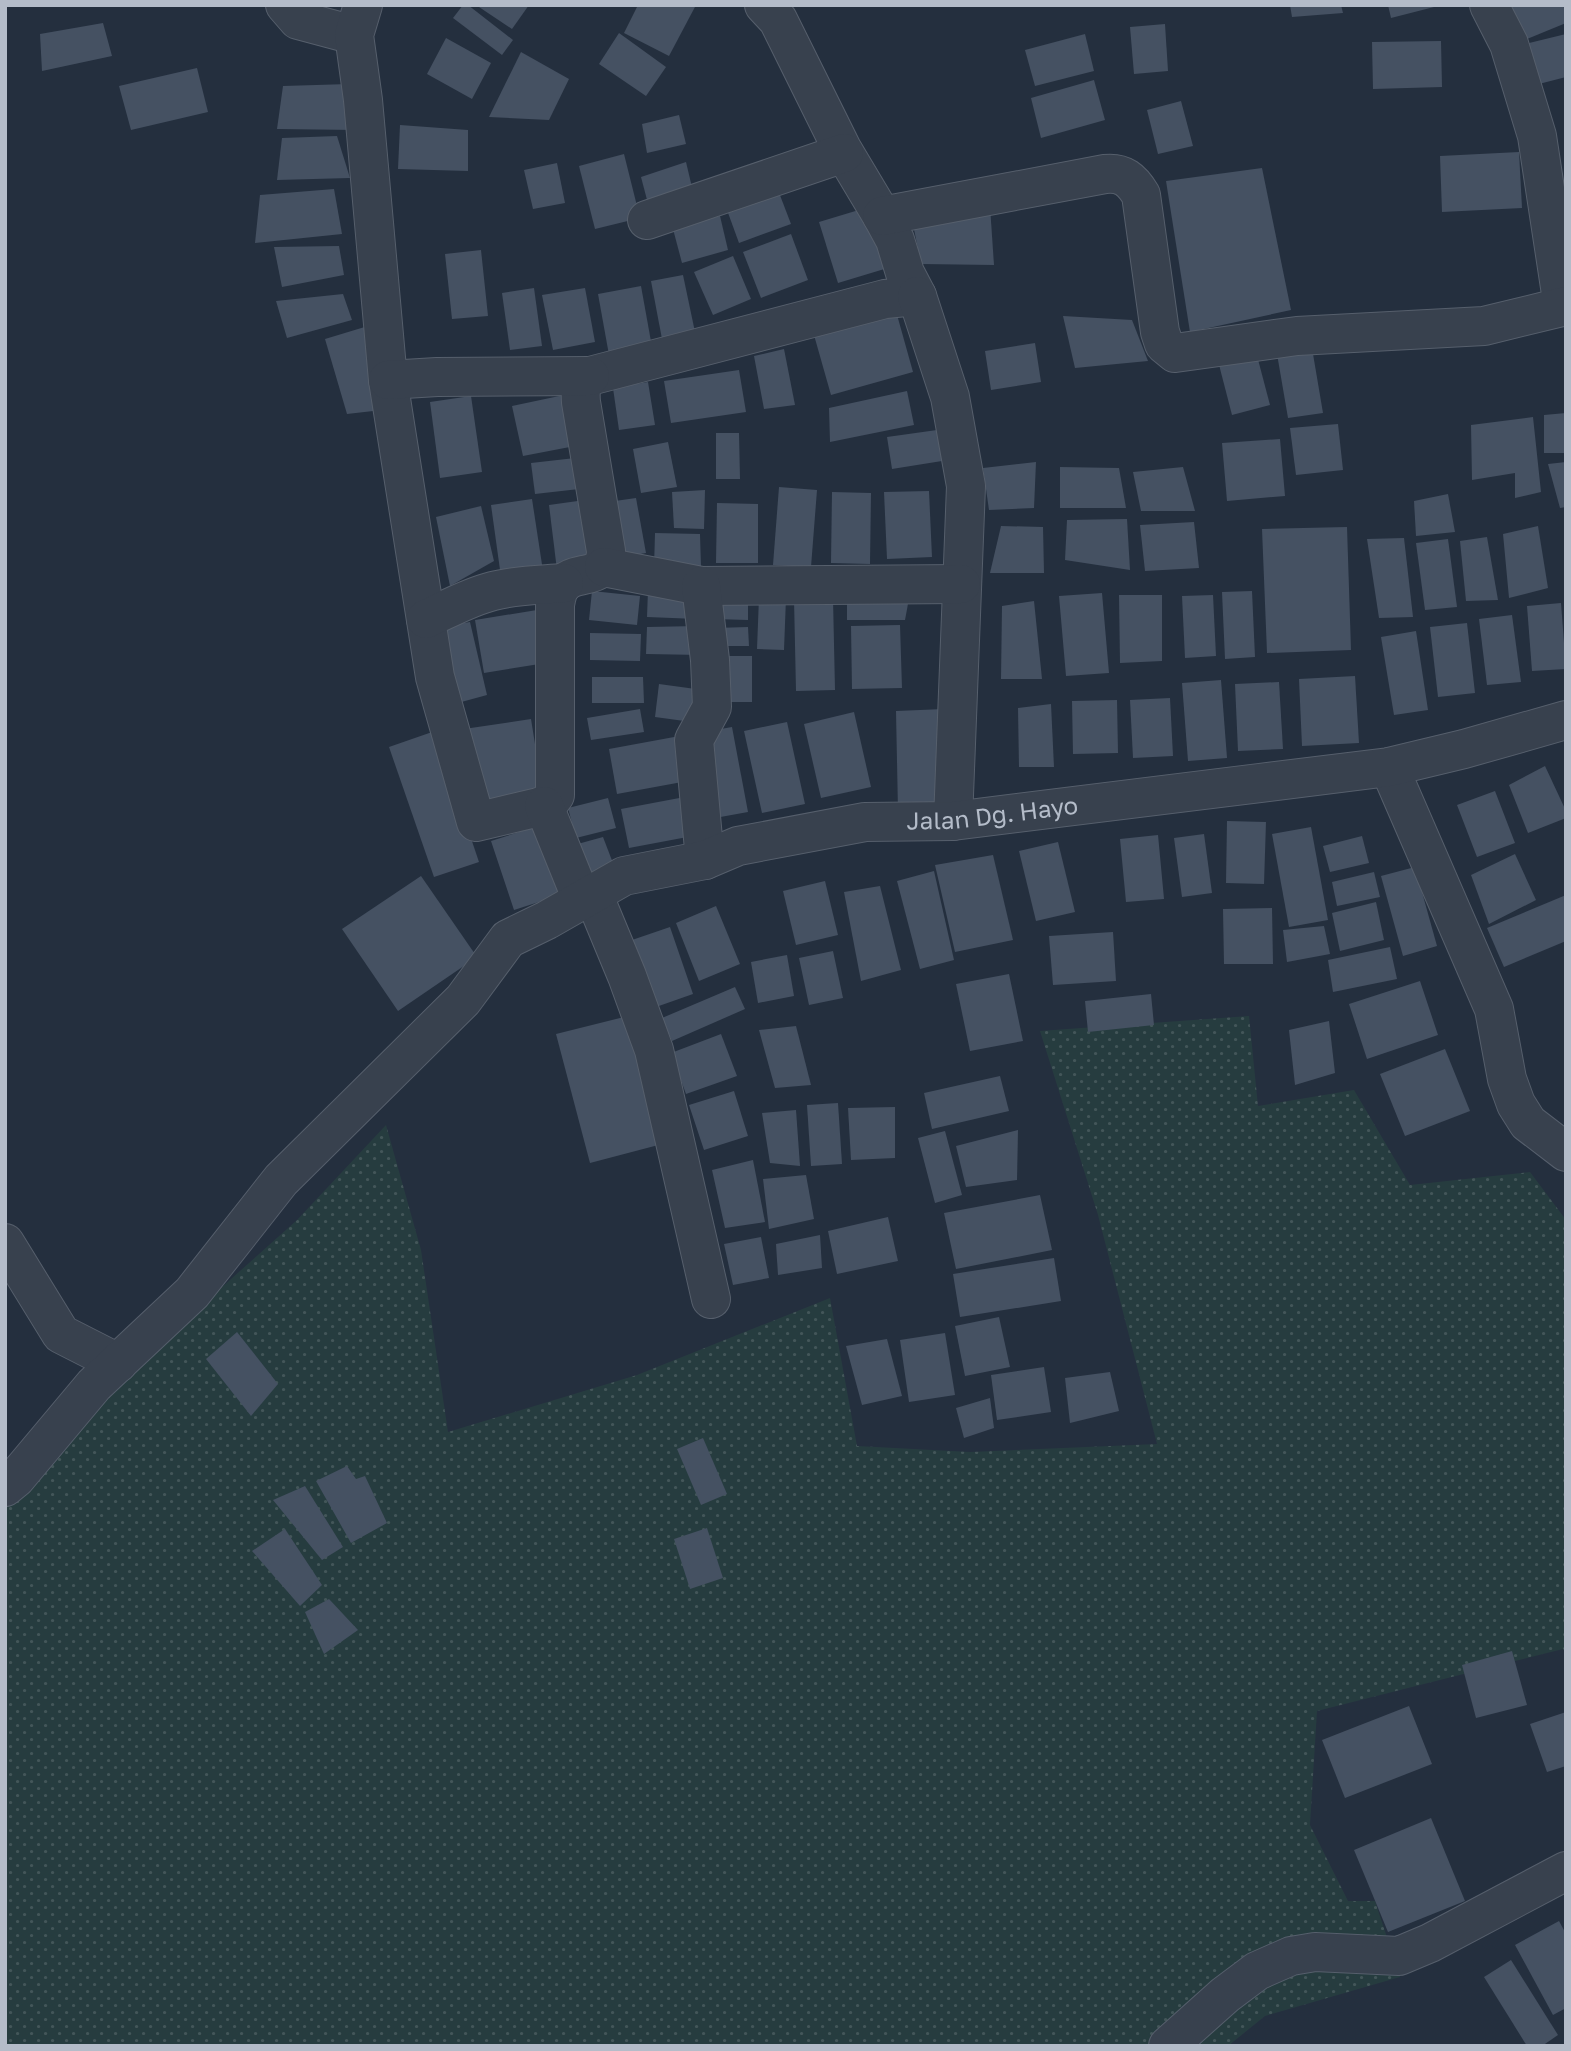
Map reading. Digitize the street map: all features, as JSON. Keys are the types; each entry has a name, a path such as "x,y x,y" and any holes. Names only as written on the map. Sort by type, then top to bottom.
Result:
{"street":[{"path":"285,5 298,20 359,20 363,100 388,380 435,677 476,822 544,806 555,794 555,605 564,583"},
{"path":"764,5 778,20 844,153 895,240 905,273 918,296 950,397 966,486 953,821"},
{"path":"882,216 1105,174 1123,175 1131,180 1141,195 1160,332 1164,344 1175,353 1297,336 1483,326 1564,307 1537,136 1509,44 1489,5"},
{"path":"647,219 844,153"},
{"path":"388,380 590,376 885,299 918,296"},
{"path":"426,619 470,598 492,591 564,583 599,571 604,566 606,551 580,396 580,387 590,376"},
{"path":"604,566 701,586 961,584"},
{"path":"701,586 712,679 712,707 694,740 705,860"},
{"name":"Jalan Dg. Hayo","path":"5,1487 16,1478 94,1385 192,1293 281,1180 463,1000 508,939 624,876 705,860 738,846 865,822 953,821 1389,767 1566,720"},
{"path":"1389,767 1494,1009 1507,1079 1516,1104 1528,1122 1558,1139"},
{"path":"544,806 627,976 654,1050 711,1299"},
{"path":"5,1243 61,1334 118,1363"},
{"path":"1168,2046 1225,1995 1257,1971 1291,1956 1315,1952 1399,1956 1430,1943 1566,1871"}],"green space":[{"path":"1249,1016 1258,1106 1354,1090 1410,1185 1530,1172 1566,1220 1566,1653 1563,1649 1317,1711 1310,1825 1348,1901 1375,1901 1400,1977 1265,2016 1228,2046 5,2046 5,1502 183,1322 297,1220 386,1125 421,1250 448,1432 637,1375 830,1298 857,1446 970,1452 1157,1444 1098,1215 1040,1031"}],"building":[{"path":"463,5 468,5 513,40 502,55 453,18"},
{"path":"476,5 529,5 512,29"},
{"path":"638,5 696,5 669,56 624,33"},
{"path":"1290,5 1341,5 1343,13 1292,17"},
{"path":"1388,5 1438,5 1438,6 1391,18"},
{"path":"1505,5 1563,5 1566,23 1520,42"},
{"path":"103,23 112,56 42,71 40,34"},
{"path":"1165,24 1168,71 1134,74 1130,27"},
{"path":"619,33 666,67 646,96 599,64"},
{"path":"1085,34 1094,71 1035,86 1025,50"},
{"path":"1566,34 1566,77 1535,85 1525,44"},
{"path":"446,38 491,63 472,99 427,74"},
{"path":"1441,41 1442,87 1373,89 1372,42"},
{"path":"521,52 569,79 549,120 489,117"},
{"path":"197,68 208,112 131,130 119,86"},
{"path":"1094,80 1105,120 1041,138 1031,98"},
{"path":"349,84 356,130 277,129 283,86"},
{"path":"1181,101 1193,146 1158,154 1147,110"},
{"path":"679,115 686,144 647,153 642,124"},
{"path":"400,125 468,130 468,171 398,169"},
{"path":"337,136 350,178 277,180 282,138"},
{"path":"1519,152 1522,208 1442,212 1440,156"},
{"path":"624,154 640,218 595,229 579,166"},
{"path":"686,162 695,200 651,215 641,177"},
{"path":"557,163 565,203 533,209 524,170"},
{"path":"1262,168 1291,310 1190,332 1166,181"},
{"path":"334,189 342,234 255,243 260,195"},
{"path":"778,190 791,224 739,243 727,210"},
{"path":"872,206 891,267 838,283 819,222"},
{"path":"990,206 994,265 921,264 913,224"},
{"path":"720,216 728,250 682,263 673,229"},
{"path":"791,234 808,280 761,298 743,252"},
{"path":"339,246 344,275 282,287 274,247"},
{"path":"481,250 488,316 452,319 445,254"},
{"path":"733,256 751,299 713,315 694,272"},
{"path":"683,275 695,332 662,339 651,281"},
{"path":"641,286 652,347 609,355 598,294"},
{"path":"534,288 542,346 510,350 502,293"},
{"path":"585,288 595,342 553,350 542,295"},
{"path":"343,294 352,320 287,338 276,301"},
{"path":"894,304 913,372 831,395 812,328"},
{"path":"1063,316 1132,320 1148,361 1075,368"},
{"path":"368,326 382,410 347,414 325,339"},
{"path":"1035,343 1041,382 991,390 985,351"},
{"path":"1255,348 1270,405 1232,415 1217,357"},
{"path":"1312,348 1323,413 1288,418 1277,354"},
{"path":"784,349 795,405 764,409 754,356"},
{"path":"739,370 746,412 671,423 664,381"},
{"path":"648,382 655,425 619,430 613,388"},
{"path":"907,391 914,425 830,442 829,408"},
{"path":"564,395 575,446 523,456 512,406"},
{"path":"471,396 482,472 440,478 430,402"},
{"path":"1566,413 1566,453 1544,453 1544,415"},
{"path":"1533,417 1541,492 1515,498 1515,473 1472,480 1471,425"},
{"path":"1338,424 1343,470 1296,475 1290,428"},
{"path":"937,430 942,461 892,469 887,437"},
{"path":"716,433 739,433 740,479 716,479"},
{"path":"1280,439 1285,496 1227,501 1222,443"},
{"path":"668,442 677,487 641,493 633,449"},
{"path":"584,457 588,488 535,494 531,463"},
{"path":"1036,462 1034,508 989,510 983,468"},
{"path":"1566,462 1566,507 1560,508 1548,464"},
{"path":"1060,467 1119,468 1126,508 1060,508"},
{"path":"1183,467 1195,511 1141,511 1133,472"},
{"path":"779,487 817,490 811,567 773,565"},
{"path":"705,490 704,529 674,528 672,492"},
{"path":"929,491 932,557 887,559 884,492"},
{"path":"832,492 871,493 870,564 831,563"},
{"path":"1448,494 1455,532 1416,536 1414,501"},
{"path":"636,498 646,553 618,558 608,502"},
{"path":"532,499 543,571 501,577 491,505"},
{"path":"592,499 601,564 557,570 549,505"},
{"path":"717,503 758,504 758,563 716,563"},
{"path":"481,506 494,561 450,586 436,517"},
{"path":"1127,519 1130,570 1065,560 1067,520"},
{"path":"1194,522 1199,568 1145,571 1140,525"},
{"path":"1001,526 1043,527 1044,573 990,573"},
{"path":"1538,526 1548,588 1509,598 1503,534"},
{"path":"1347,527 1351,650 1267,653 1262,529"},
{"path":"655,533 700,534 701,567 654,568"},
{"path":"1487,537 1498,600 1466,601 1460,541"},
{"path":"1404,538 1413,617 1379,618 1367,539"},
{"path":"1448,539 1457,607 1425,610 1416,543"},
{"path":"648,590 698,592 697,619 647,617"},
{"path":"847,590 910,593 905,620 847,620"},
{"path":"592,591 640,596 637,625 589,620"},
{"path":"1252,591 1255,657 1225,659 1222,592"},
{"path":"1102,593 1109,673 1066,676 1059,596"},
{"path":"1119,595 1162,595 1162,661 1120,663"},
{"path":"1213,595 1216,656 1185,658 1182,596"},
{"path":"759,597 786,598 784,650 757,649"},
{"path":"833,598 835,690 796,691 794,599"},
{"path":"714,599 748,599 748,620 714,619"},
{"path":"1034,601 1042,679 1001,679 1002,606"},
{"path":"1561,603 1566,669 1532,671 1527,606"},
{"path":"543,609 552,662 484,673 475,620"},
{"path":"1512,615 1521,682 1487,685 1479,619"},
{"path":"470,622 487,695 454,704 434,628"},
{"path":"1467,623 1475,693 1438,697 1430,627"},
{"path":"900,625 902,688 852,689 851,626"},
{"path":"698,626 701,655 646,654 647,627"},
{"path":"748,627 749,646 715,646 715,628"},
{"path":"1416,631 1428,710 1394,715 1381,637"},
{"path":"590,633 641,634 640,661 590,660"},
{"path":"721,656 752,656 752,702 721,702"},
{"path":"1355,676 1359,743 1302,746 1299,679"},
{"path":"592,677 643,677 644,703 592,703"},
{"path":"1221,680 1227,758 1188,761 1182,683"},
{"path":"1279,682 1283,749 1238,751 1235,684"},
{"path":"659,684 703,690 699,723 655,717"},
{"path":"1170,698 1173,756 1133,758 1130,700"},
{"path":"1117,700 1118,753 1073,754 1072,701"},
{"path":"1051,704 1054,767 1019,767 1018,708"},
{"path":"640,709 644,732 591,740 587,718"},
{"path":"944,709 947,810 898,811 896,711"},
{"path":"854,712 871,787 821,798 804,724"},
{"path":"531,719 543,794 475,804 464,729"},
{"path":"787,722 805,804 762,813 744,731"},
{"path":"732,727 748,812 715,818 698,733"},
{"path":"435,731 479,862 434,877 389,747"},
{"path":"685,735 693,780 617,794 609,749"},
{"path":"1545,766 1566,811 1566,818 1528,833 1509,785"},
{"path":"1495,791 1515,843 1477,857 1457,805"},
{"path":"690,796 698,835 629,848 621,809"},
{"path":"608,798 616,828 576,838 568,808"},
{"path":"1227,821 1266,822 1264,884 1226,883"},
{"path":"550,822 573,891 514,910 491,841"},
{"path":"1311,827 1328,920 1289,927 1272,834"},
{"path":"1204,834 1212,893 1182,897 1174,838"},
{"path":"1158,835 1164,899 1126,902 1120,839"},
{"path":"1362,836 1369,863 1330,872 1323,846"},
{"path":"603,837 616,871 586,880 574,845"},
{"path":"1058,842 1075,912 1036,921 1019,851"},
{"path":"1515,854 1536,900 1489,924 1471,875"},
{"path":"993,855 1013,940 955,952 935,865"},
{"path":"1415,867 1437,946 1403,956 1381,876"},
{"path":"934,871 954,960 920,969 897,881"},
{"path":"1374,872 1380,897 1337,906 1332,882"},
{"path":"421,876 477,957 398,1011 342,929"},
{"path":"825,881 838,935 796,945 783,891"},
{"path":"880,886 901,970 861,981 844,892"},
{"path":"1566,895 1566,941 1504,967 1487,928"},
{"path":"1376,902 1384,940 1340,951 1332,913"},
{"path":"716,906 740,964 699,981 676,923"},
{"path":"1272,908 1273,964 1224,964 1223,909"},
{"path":"1324,926 1330,954 1287,962 1283,930"},
{"path":"670,927 693,994 656,1007 632,940"},
{"path":"1113,932 1116,981 1053,985 1049,936"},
{"path":"1390,947 1397,979 1333,992 1328,960"},
{"path":"833,951 843,998 809,1005 799,958"},
{"path":"787,955 794,996 758,1003 751,962"},
{"path":"1009,974 1023,1041 970,1051 956,984"},
{"path":"1420,981 1438,1035 1367,1059 1349,1004"},
{"path":"735,987 745,1009 672,1041 662,1018"},
{"path":"1151,994 1154,1025 1088,1032 1085,1001"},
{"path":"632,1015 666,1143 590,1163 556,1034"},
{"path":"1329,1021 1335,1073 1295,1085 1289,1030"},
{"path":"796,1026 811,1085 775,1088 759,1030"},
{"path":"721,1034 737,1076 686,1094 671,1053"},
{"path":"1445,1049 1470,1111 1405,1136 1380,1074"},
{"path":"1000,1076 1009,1111 932,1129 924,1093"},
{"path":"734,1091 748,1136 704,1150 689,1105"},
{"path":"838,1103 842,1164 811,1166 807,1105"},
{"path":"895,1107 895,1158 851,1160 848,1108"},
{"path":"796,1110 800,1166 770,1163 762,1113"},
{"path":"1018,1130 1017,1180 966,1187 956,1146"},
{"path":"945,1131 962,1195 935,1203 918,1138"},
{"path":"753,1160 765,1222 725,1228 712,1170"},
{"path":"806,1175 814,1219 769,1229 763,1179"},
{"path":"1040,1195 1052,1250 956,1269 944,1213"},
{"path":"888,1217 898,1261 837,1274 828,1231"},
{"path":"820,1235 822,1268 778,1275 776,1244"},
{"path":"761,1237 769,1278 733,1285 724,1244"},
{"path":"1054,1258 1061,1301 960,1317 953,1274"},
{"path":"999,1317 1010,1367 965,1376 955,1326"},
{"path":"237,1332 278,1384 251,1416 206,1359"},
{"path":"945,1333 955,1395 909,1402 900,1340"},
{"path":"887,1339 902,1396 862,1405 846,1346"},
{"path":"1044,1367 1051,1412 997,1420 991,1375"},
{"path":"1110,1372 1119,1411 1070,1423 1065,1378"},
{"path":"990,1398 994,1428 964,1438 956,1408"},
{"path":"703,1438 727,1494 701,1505 677,1449"},
{"path":"347,1466 356,1479 365,1476 387,1523 351,1543 316,1481"},
{"path":"305,1486 343,1547 322,1560 273,1500"},
{"path":"707,1528 723,1578 690,1589 674,1539"},
{"path":"285,1529 322,1585 300,1606 252,1551"},
{"path":"329,1599 358,1630 324,1654 305,1612"},
{"path":"1512,1651 1527,1705 1476,1718 1462,1665"},
{"path":"1409,1706 1432,1764 1345,1798 1322,1740"},
{"path":"1566,1712 1566,1766 1547,1772 1530,1724"},
{"path":"1431,1818 1465,1901 1388,1932 1354,1850"},
{"path":"1559,1921 1566,1934 1566,2008 1553,2015 1515,1945"},
{"path":"1511,1960 1558,2035 1542,2046 1527,2046 1484,1977"}]}
